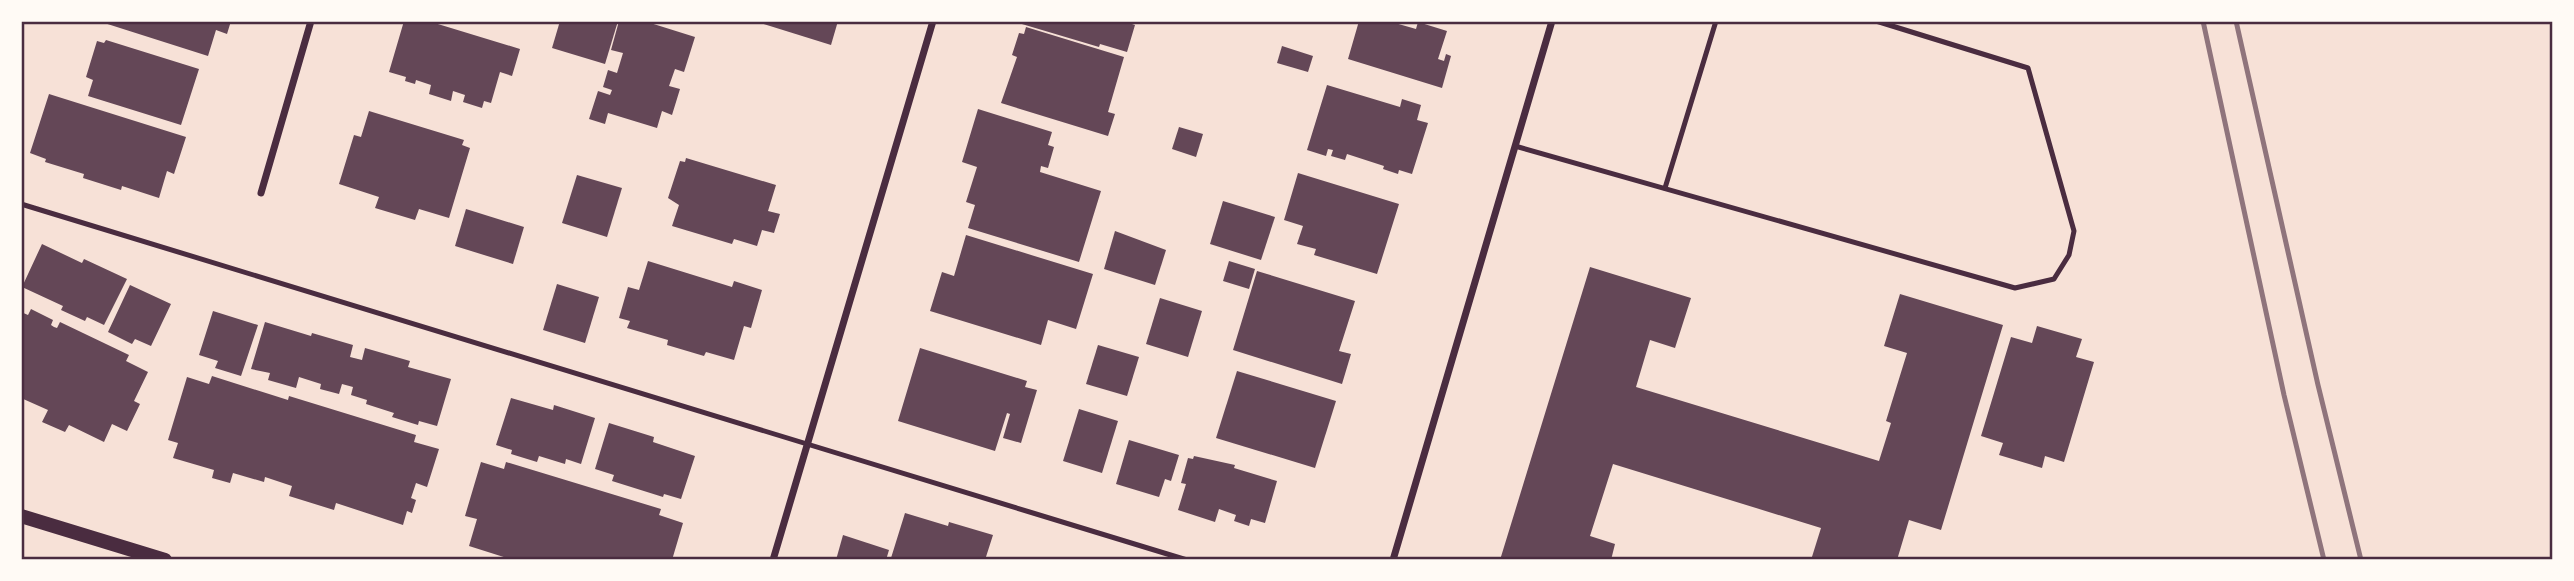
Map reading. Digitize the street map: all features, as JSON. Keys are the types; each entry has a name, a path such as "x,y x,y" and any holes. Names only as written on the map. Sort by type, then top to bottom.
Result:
{"main road":[{"path":"21,516 165,560"}],"street":[{"path":"261,193 312,21"},
{"path":"773,560 933,21"},
{"path":"1393,560 1552,21"}],"lane":[{"path":"1665,188 1716,21"},
{"path":"1515,146 2015,288 2054,279 2069,256 2074,231 2028,68 1877,21"},
{"path":"21,204 1187,560"}],"building":[{"path":"98,21 231,21 227,34 216,30 208,56"},
{"path":"404,21 428,21 520,49 512,76 500,72 491,103 484,101 482,108 463,102 465,95 453,91 451,101 429,94 431,85 416,80 415,84 405,81 406,77 389,72"},
{"path":"560,21 618,21 605,64 552,48"},
{"path":"619,21 644,21 695,37 684,72 675,69 669,86 680,89 672,115 662,111 657,128 608,113 605,124 589,119 598,91 610,95 612,90 603,87 608,70 617,73 623,53 611,50"},
{"path":"754,21 838,21 831,45"},
{"path":"1133,21 1132,24 1135,25 1127,52 1100,44 1099,47 1015,22"},
{"path":"1359,21 1388,21 1416,29 1418,22 1447,31 1438,59 1444,61 1446,54 1451,56 1442,88 1348,59"},
{"path":"1026,27 1124,57 1108,112 1115,114 1108,136 1001,103 1017,57 1012,55 1019,33 1024,34"},
{"path":"106,40 199,69 181,125 88,96 93,80 86,77 97,41 104,43"},
{"path":"1282,46 1313,56 1308,72 1277,63"},
{"path":"1327,85 1400,107 1402,99 1421,105 1417,120 1428,123 1412,174 1399,170 1398,174 1383,169 1384,166 1347,154 1345,160 1331,156 1333,150 1328,149 1326,156 1307,150"},
{"path":"49,94 186,137 174,174 167,171 159,198 122,186 121,190 83,178 84,174 45,162 46,159 30,153"},
{"path":"978,109 1052,132 1048,145 1054,147 1048,168 1041,166 1040,172 1101,191 1079,262 968,228 975,205 966,202 977,167 962,162"},
{"path":"369,111 464,140 462,145 470,148 449,218 419,209 415,220 375,208 379,197 339,184 354,135 361,137"},
{"path":"1179,127 1203,134 1196,157 1172,149"},
{"path":"686,158 776,185 768,211 780,214 774,233 762,230 757,246 734,239 732,244 672,226 679,205 668,198 680,161 685,162"},
{"path":"1298,173 1399,204 1377,274 1314,255 1316,249 1297,244 1303,226 1284,220"},
{"path":"577,175 622,188 607,237 562,223"},
{"path":"1223,201 1275,217 1261,260 1210,244"},
{"path":"466,209 524,227 513,264 455,246"},
{"path":"1115,231 1166,250 1155,285 1104,269"},
{"path":"966,235 1093,274 1076,329 1048,320 1041,345 930,311 942,272 954,276"},
{"path":"42,244 82,263 84,259 127,279 104,325 87,317 85,321 61,310 63,306 22,287"},
{"path":"648,261 732,287 734,281 762,290 751,328 744,326 734,360 706,352 704,356 667,345 668,340 627,328 630,321 619,318 628,287 639,290"},
{"path":"1229,261 1255,269 1249,289 1223,281"},
{"path":"1590,267 1691,298 1675,348 1650,340 1636,387 1879,461 1891,423 1886,421 1907,353 1884,346 1900,294 2003,325 1941,530 1909,520 1897,560 1811,560 1821,528 1613,464 1590,536 1615,544 1611,560 1500,560"},
{"path":"1257,271 1355,301 1339,351 1351,354 1342,384 1233,350"},
{"path":"557,284 599,297 585,343 543,330"},
{"path":"130,285 171,304 151,346 135,339 132,344 108,332"},
{"path":"1160,298 1202,311 1188,357 1146,344"},
{"path":"31,309 53,320 51,325 54,327 57,328 60,322 129,355 126,361 148,372 134,401 140,404 127,431 112,424 104,442 69,425 65,432 42,422 48,410 21,398 21,312 28,315"},
{"path":"213,311 258,325 241,376 215,368 218,361 199,355"},
{"path":"265,322 353,345 350,357 362,360 365,348 410,361 408,367 451,379 437,426 419,421 418,425 392,417 394,413 366,404 367,400 351,395 353,387 342,384 339,394 320,389 321,384 299,377 296,388 268,380 270,373 251,369"},
{"path":"2037,326 2082,339 2076,357 2094,362 2064,462 2045,456 2042,468 1999,455 2003,443 1981,436 2011,337 2032,343"},
{"path":"1098,345 1139,357 1127,396 1086,384"},
{"path":"920,348 1027,381 1025,387 1037,390 1021,443 1003,438 1010,414 1007,413 995,451 898,421"},
{"path":"1237,371 1336,401 1315,468 1216,438"},
{"path":"212,376 288,400 289,396 416,435 414,442 439,449 427,487 416,483 411,498 416,500 412,513 407,511 403,525 336,503 334,510 289,496 292,486 265,477 264,482 233,473 230,483 212,478 214,470 173,458 178,443 168,440 187,377 209,384"},
{"path":"511,398 553,410 554,405 595,418 581,464 566,459 565,464 539,456 537,462 511,454 512,450 496,445"},
{"path":"1079,409 1118,421 1102,473 1063,461"},
{"path":"609,423 654,437 653,442 695,456 681,499 664,494 663,497 612,481 614,475 595,469"},
{"path":"1129,440 1179,455 1171,481 1165,479 1159,497 1116,484"},
{"path":"1194,456 1235,465 1234,468 1277,481 1265,523 1251,519 1249,526 1234,521 1236,515 1219,509 1215,522 1178,510 1186,484 1181,483 1188,458 1193,459"},
{"path":"481,462 504,469 506,462 661,509 659,515 683,523 672,560 513,560 469,546 477,519 465,516"},
{"path":"905,513 948,526 949,522 993,535 985,560 891,558"},
{"path":"843,535 889,550 886,560 836,560"}],"railway":[{"path":"2203,21 2284,395 2324,560"},
{"path":"2236,21 2318,385 2361,560"}]}
